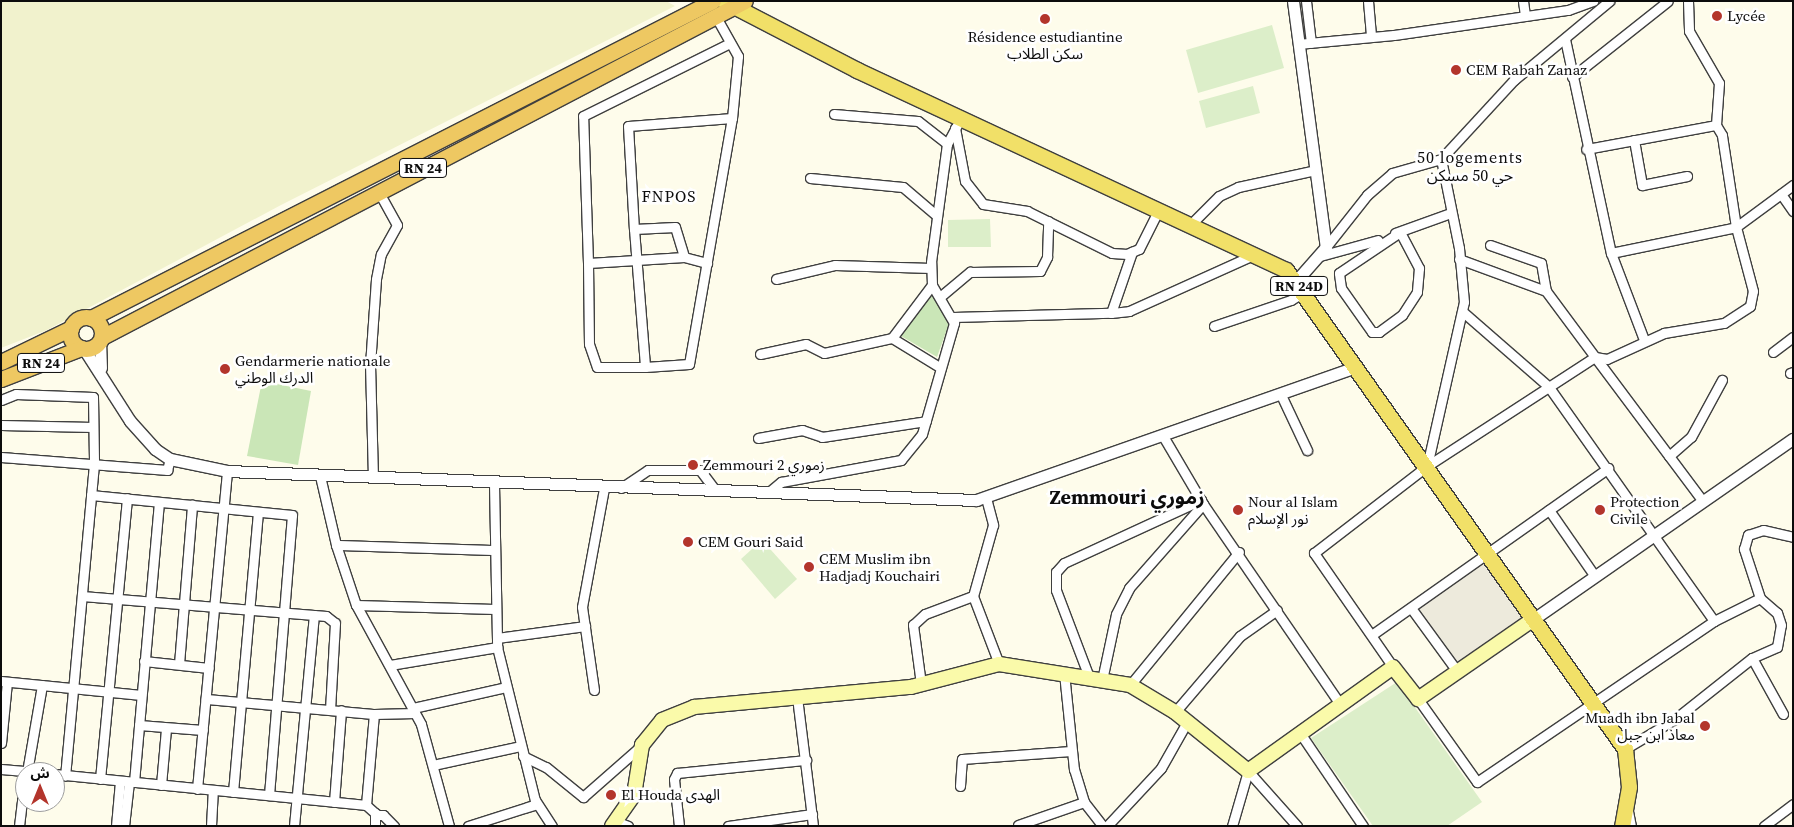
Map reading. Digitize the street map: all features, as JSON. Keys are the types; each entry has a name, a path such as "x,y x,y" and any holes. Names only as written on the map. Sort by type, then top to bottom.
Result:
{"highway":[{"name":"RN 24","path":"91,318 713,1"},
{"name":"RN 24","path":"101,339 378,191 716,17 728,5 745,1"},
{"path":"91,318 100,325 101,339 82,348 72,340 71,328 79,319 91,318"},
{"name":"RN 24","path":"1,362 71,328"},
{"name":"RN 24","path":"1,379 82,348"}],"main road":[{"name":"RN 24D","path":"728,5 958,123 1286,270 1300,287 1353,368 1490,552 1596,702 1625,750"},
{"path":"619,824 634,795 642,745 662,720 694,707 921,684 999,664 1130,685 1175,712 1248,771 1393,667 1418,699 1535,618"},
{"path":"1622,826 1626,803 1625,750"}],"street":[{"path":"1293,1 1315,170 1323,251"},
{"path":"1306,1 1311,43"},
{"path":"1368,1 1371,37"},
{"path":"1523,1 1525,16"},
{"path":"1298,44 1371,37 1525,16 1593,1"},
{"path":"1572,76 1668,1"},
{"path":"1393,667 1373,634 1314,553 1427,466 1595,357 1607,359 1644,340 1724,323 1750,306 1753,291 1736,228 1722,135 1716,125 1719,82 1689,31 1688,1"},
{"path":"1214,326 1291,300 1323,251 1367,195 1392,173 1441,159 1514,80 1607,2"},
{"path":"716,17 738,56 732,118 689,364 645,367 598,367 589,344 583,116 730,43"},
{"path":"1565,39 1586,149 1612,253 1644,340"},
{"path":"834,114 918,122 947,144"},
{"path":"645,367 628,126 732,118"},
{"path":"769,492 781,482 901,460 922,434 953,317 932,285 930,268 947,144 958,123"},
{"path":"958,123 965,181 983,204 1027,211 1112,253 1132,252 1139,249 1158,211"},
{"path":"1586,149 1716,125"},
{"path":"1634,140 1642,185 1687,176"},
{"path":"1427,466 1463,312 1459,258 1441,159"},
{"path":"1189,226 1219,196 1238,187 1315,170"},
{"path":"810,178 904,187 936,215"},
{"path":"1612,253 1736,228 1793,185"},
{"path":"373,478 370,365 376,279 382,254 397,225 378,191"},
{"path":"1780,194 1793,211"},
{"path":"1323,251 1360,247 1451,213"},
{"path":"941,296 970,272 1040,271 1046,258 1048,222"},
{"path":"634,229 675,227 684,257"},
{"path":"1400,232 1419,268 1417,292 1402,315 1379,332 1372,332 1341,288 1339,273 1400,232"},
{"path":"1490,245 1541,263 1546,291 1702,500"},
{"path":"1111,313 1132,252"},
{"path":"953,317 1129,311 1253,255"},
{"path":"588,263 637,262 684,257 706,263"},
{"path":"1459,258 1546,291"},
{"path":"776,279 835,265 930,268"},
{"path":"760,354 806,344 824,353 892,338 932,285"},
{"path":"1463,312 1549,387 1608,468 1714,621"},
{"path":"1773,352 1793,337"},
{"path":"892,338 941,368"},
{"path":"101,339 101,372"},
{"path":"82,348 101,372 130,421 170,459 227,471 620,489 986,498 1353,368"},
{"path":"1669,456 1691,437 1722,380"},
{"path":"1,400 16,394 93,397 94,464 92,495 65,776 366,805 375,815 375,826"},
{"path":"1281,395 1308,450"},
{"path":"758,438 802,430 822,437 926,421"},
{"path":"1,425 93,427"},
{"path":"1163,436 1202,502 1239,552 1340,704"},
{"path":"1535,618 1653,532 1793,438"},
{"path":"1,457 167,470 170,459"},
{"path":"1373,634 1608,468"},
{"path":"620,489 648,470 700,470 716,491"},
{"path":"197,789 227,471"},
{"path":"320,476 336,545 356,605 414,710 449,826"},
{"path":"494,484 497,642 520,746 538,804 552,826"},
{"path":"594,690 582,607 604,488"},
{"path":"92,495 292,515 269,795"},
{"path":"100,779 127,498"},
{"path":"986,498 993,525 973,596 999,664"},
{"path":"116,826 128,782 139,725 159,502"},
{"path":"1095,678 1056,590 1056,572 1064,563 1202,502"},
{"path":"1095,678 1116,614 1129,588 1202,502"},
{"path":"179,664 192,505"},
{"path":"1549,510 1594,575"},
{"path":"233,792 258,512"},
{"path":"1625,750 1675,719 1752,658 1777,647 1780,635 1777,613 1760,598 1744,550 1746,537 1763,530 1793,537"},
{"path":"336,545 495,550"},
{"path":"1130,685 1239,552"},
{"path":"82,596 314,615 335,623 330,709"},
{"path":"921,684 913,625 925,614 973,596"},
{"path":"1418,699 1477,782 1714,621 1760,598"},
{"path":"356,605 496,609"},
{"path":"1411,608 1457,671"},
{"path":"1175,712 1240,636 1277,610"},
{"path":"294,826 314,615"},
{"path":"390,665 497,642 585,626"},
{"path":"1752,658 1783,714"},
{"path":"144,661 209,668"},
{"path":"1064,673 1070,751 1084,802 1103,826"},
{"path":"1,743 4,681 141,695"},
{"path":"31,762 42,685"},
{"path":"206,698 374,714 414,710 506,687"},
{"path":"797,697 813,826"},
{"path":"334,802 341,710"},
{"path":"366,805 374,714"},
{"path":"1108,826 1161,768 1187,722"},
{"path":"139,725 166,729 203,730"},
{"path":"161,785 166,729"},
{"path":"1300,733 1363,826"},
{"path":"523,756 546,767 583,797 642,745"},
{"path":"432,766 520,746"},
{"path":"960,786 962,759 1070,751"},
{"path":"679,826 674,779 677,773 806,760"},
{"path":"1,769 15,771"},
{"path":"1232,826 1248,771"},
{"path":"1248,771 1297,826"},
{"path":"124,826 128,782"},
{"path":"211,826 213,790"},
{"path":"1018,825 1084,802"},
{"path":"1626,803 1630,826"},
{"path":"468,826 538,804"},
{"path":"1764,826 1793,804"},
{"path":"18,826 21,812"},
{"path":"728,826 812,814"},
{"path":"375,815 383,815 394,826"}],"green space":[{"path":"1,1 666,1 675,6 281,205 47,330 1,348"},
{"path":"1272,25 1284,68 1198,93 1186,50"},
{"path":"1253,86 1260,113 1206,128 1199,101"},
{"path":"990,219 991,247 948,247 948,220"},
{"path":"931,292 950,321 937,357 901,336"},
{"path":"262,381 311,391 298,465 247,456"},
{"path":"762,540 797,579 775,599 741,559"},
{"path":"1397,682 1482,802 1447,826 1373,826 1311,738"}],"shaded area":[{"path":"1490,552 1535,618 1457,671 1411,608"}],"place":[{"name":"Lycée","path":"1717,16"},
{"name":"Résidence estudiantine سكن الطلاب","path":"1045,19"},
{"name":"CEM Rabah Zanaz","path":"1456,70"},
{"name":"Gendarmerie nationale الدرك الوطني","path":"225,369"},
{"name":"Zemmouri 2 زموري","path":"693,465"},
{"name":"Nour al Islam نور الإسلام","path":"1238,510"},
{"name":"Protection Civile","path":"1600,510"},
{"name":"CEM Gouri Said","path":"688,542"},
{"name":"CEM Muslim ibn Hadjadj Kouchairi","path":"809,567"},
{"name":"Muadh ibn Jabal معاذ ابن جبل","path":"1705,726"},
{"name":"El Houda الهدى","path":"611,795"}],"district":[{"name":"50 logements حي 50 مسكن","path":"1470,166"},
{"name":"FNPOS","path":"669,196"},
{"name":"Zemmouri زموري","path":"1127,497"}]}
